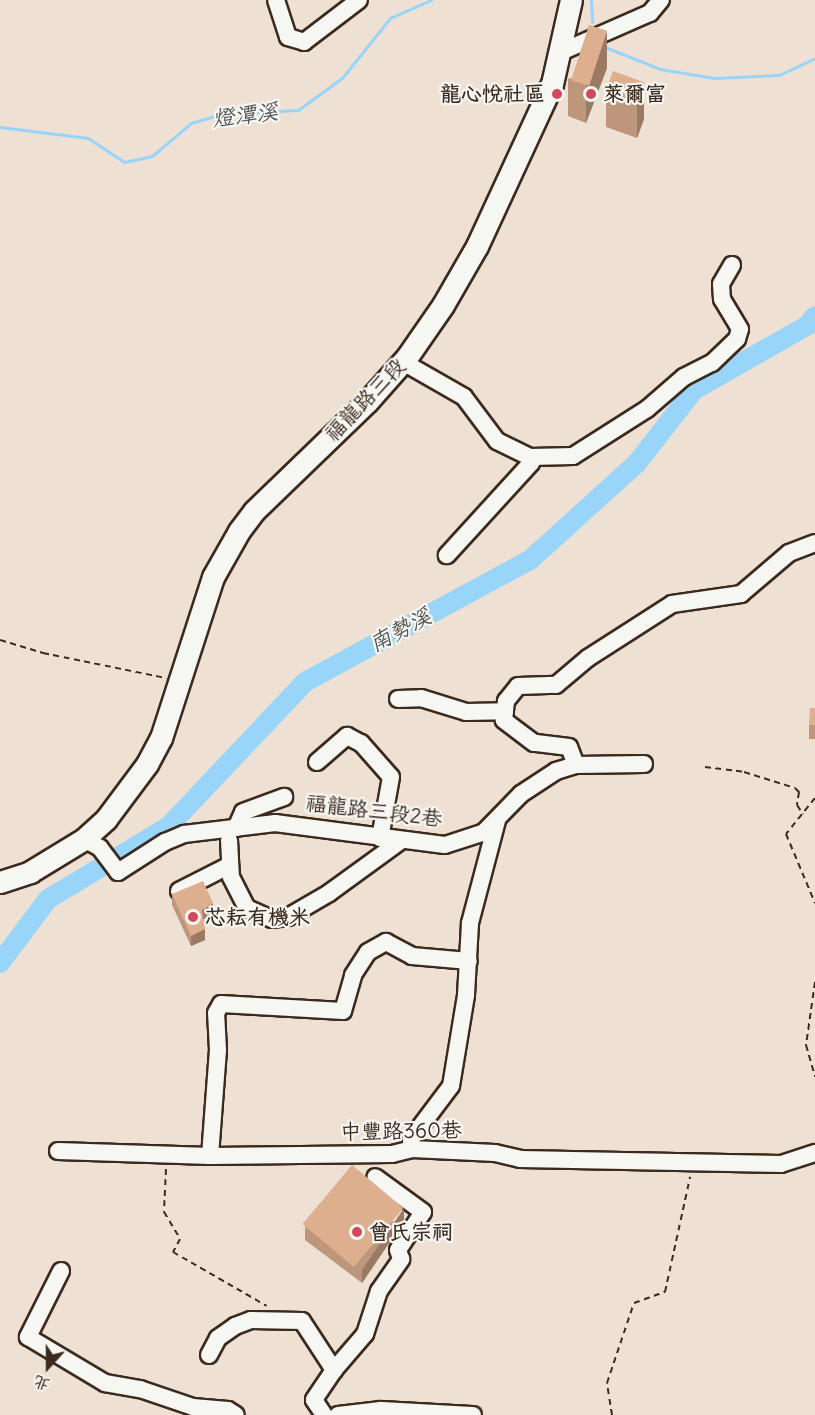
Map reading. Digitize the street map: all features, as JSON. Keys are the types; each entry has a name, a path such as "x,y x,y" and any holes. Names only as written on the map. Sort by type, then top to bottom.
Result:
{"main road":[{"name":"福龍路三段","path":"5,876 92,844 134,784 161,738 213,577 239,531 272,492 367,402 403,362 443,305 482,236 531,135 561,52 571,0"}],"street":[{"path":"276,0 288,37 304,42 359,0"},
{"path":"561,52 650,13 661,0"},
{"path":"403,362 464,397 486,431 497,441 530,457 573,456 647,409 684,377 712,363 736,339 740,329 722,299 721,284 732,265"},
{"path":"447,555 531,463 530,457"},
{"path":"576,765 569,747 534,743 504,720 506,701 518,686 556,685 588,658 672,604 741,594 789,553 815,543"},
{"path":"398,699 421,698 466,712 505,711"},
{"path":"317,762 347,736 361,743 391,777 380,838"},
{"name":"福龍路三段2巷","path":"92,844 118,872 165,842 184,834 232,834 285,822 380,838 458,843 477,836 497,821 520,794 537,781 576,765 644,764"},
{"path":"284,797 243,813 232,834 231,877 247,908 272,919 288,917 329,893 402,840"},
{"path":"412,1149 411,1139 451,1086 470,961 470,923 497,821"},
{"path":"179,891 230,865"},
{"path":"210,1156 218,1050 216,1013 221,1004 343,1011 353,975 368,952 386,942 412,956 470,961"},
{"name":"中豐路360巷","path":"58,1151 210,1156 392,1154 412,1149 495,1153 531,1160 781,1164 815,1153"},
{"path":"324,1415 314,1400 334,1370 364,1334 379,1291 401,1259 398,1250 423,1212 375,1177"},
{"path":"61,1271 28,1337 105,1383 140,1389 179,1404 228,1410 236,1415"},
{"path":"209,1355 218,1338 235,1326 251,1320 302,1321 334,1370"},
{"path":"338,1415 381,1410 473,1415"}],"path":[{"path":"0,640 43,653 180,681"},
{"path":"705,767 744,772 795,788 799,792 797,805 803,814"},
{"path":"815,798 786,834 815,903"},
{"path":"815,982 806,1045 815,1077"},
{"path":"168,1154 162,1197 164,1212 180,1239 173,1252 291,1320"},
{"path":"612,1415 608,1383 634,1303 665,1292 693,1161"}],"building":[{"path":"589,25 607,31 589,86 571,80"},
{"path":"613,71 644,82 637,101 606,90"},
{"path":"810,708 815,708 815,725 809,725"},
{"name":"芯耘有機米","path":"203,881 213,903 202,910 205,929 191,936 172,894"},
{"name":"曾氏宗祠","path":"352,1165 403,1208 354,1267 303,1224"}],"waterway":[{"name":"燈潭溪","path":"0,127 88,138 124,162 152,156 191,123 223,114 298,110 342,78 390,18 431,0"},
{"name":"燈潭溪","path":"591,0 592,22"},
{"path":"605,47 660,69 714,78 779,75 815,58"},
{"name":"南勢溪","path":"0,963 48,899 168,827 305,682 530,560 637,463 694,390 808,325 815,316"}],"place":[{"name":"龍心悅社區","path":"557,94"},
{"name":"萊爾富","path":"591,94"},
{"name":"芯耘有機米","path":"193,917"},
{"name":"曾氏宗祠","path":"357,1232"}]}
